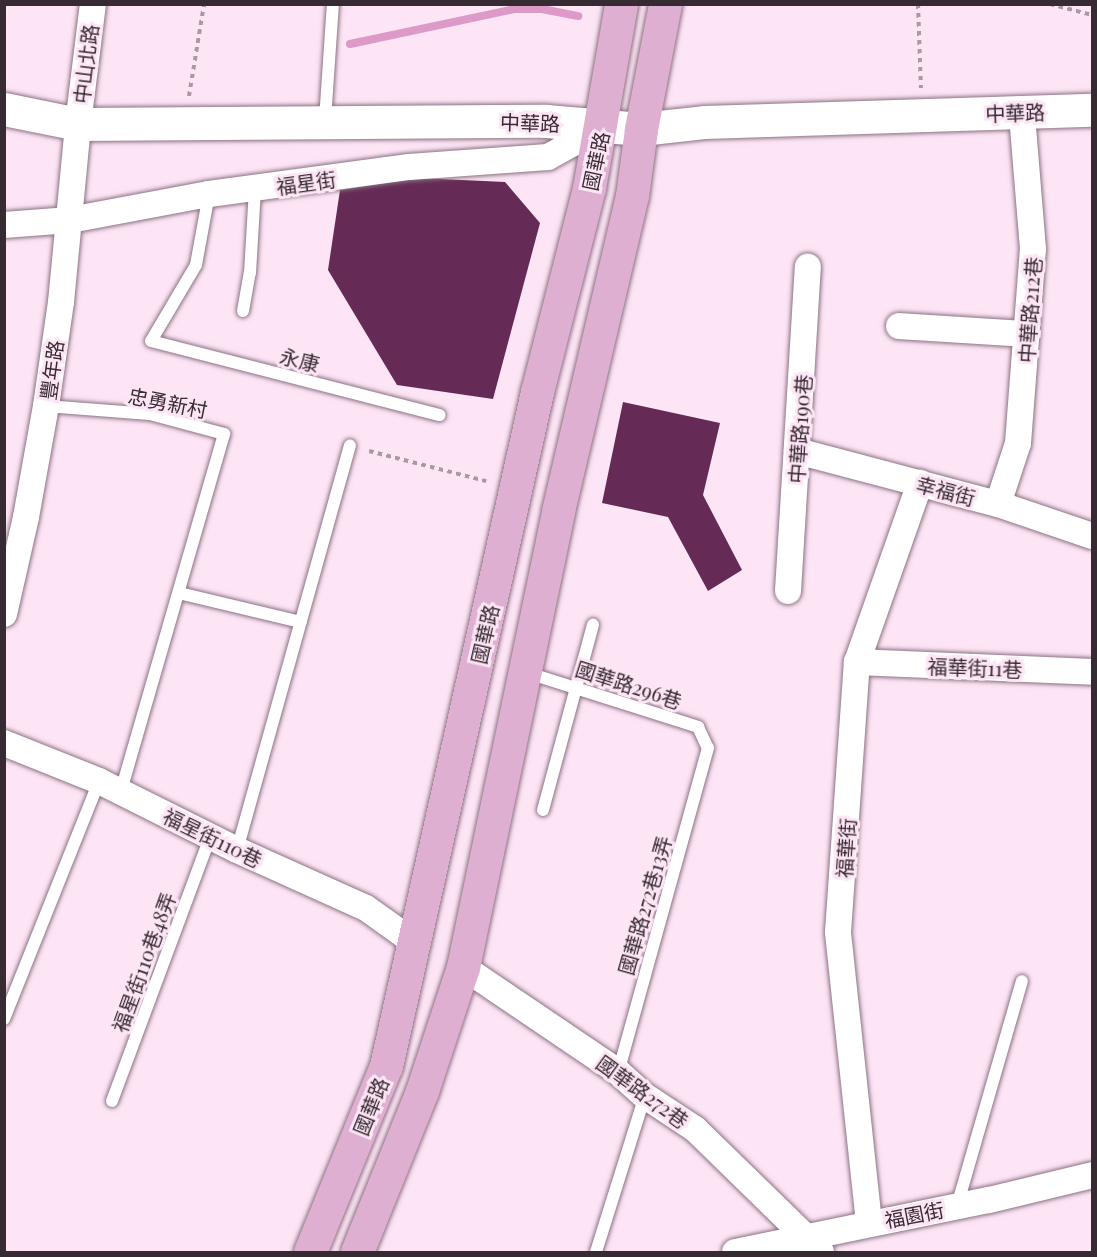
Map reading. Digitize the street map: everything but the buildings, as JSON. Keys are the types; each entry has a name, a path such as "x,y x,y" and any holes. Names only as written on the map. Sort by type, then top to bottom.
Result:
{"main road":[{"name":"國華路","path":"310,1252 387,1066 537,392 589,188 602,127 621,4"},
{"name":"國華路","path":"357,1252 422,1091 463,967 558,511 632,196 641,129 665,4"},
{"path":"415,943 463,967"}],"street":[{"name":"中山北路","path":"78,124 93,4"},
{"name":"中華路","path":"4,109 78,124 546,121 641,129 704,122 922,114 1022,114 1034,111 1092,110"},
{"name":"中華路212巷","path":"998,504 1018,443 1033,249 1022,114"},
{"name":"豐年路","path":"4,614 46,406 70,220 78,124"},
{"name":"福星街","path":"4,225 70,220 209,194 409,167 548,157 602,127"},
{"name":"中華路190巷","path":"788,591 808,267"},
{"path":"899,326 1027,334"},
{"name":"幸福街","path":"797,452 998,504 1092,536"},
{"name":"福華街","path":"869,1223 838,932 857,662 920,483"},
{"name":"福華街11巷","path":"857,662 1092,672"},
{"name":"福星街110巷","path":"4,743 110,786 237,850 366,908 415,943"},
{"name":"國華路272巷","path":"463,967 618,1072 645,1096 695,1129 814,1244"},
{"name":"福園街","path":"735,1252 814,1244 869,1223 957,1206 1092,1174"}],"lane":[{"path":"325,122 333,4"},
{"path":"243,311 250,273 255,189"},
{"name":"永康","path":"209,194 196,265 151,341 440,415"},
{"name":"忠勇新村","path":"4,1019 110,786 178,593 224,434 150,414 46,406"},
{"path":"237,850 350,446"},
{"path":"178,593 301,622"},
{"path":"543,810 593,625"},
{"name":"國華路296巷","path":"524,672 698,727 708,748"},
{"name":"國華路272巷13弄","path":"618,1072 708,748"},
{"name":"福星街110巷48弄","path":"112,1101 210,837"},
{"path":"957,1206 1022,981"},
{"path":"596,1252 645,1096"}],"path":[{"path":"185,122 204,4"},
{"path":"918,4 922,114"},
{"path":"1050,4 1092,15"},
{"path":"350,446 487,482"}],"waterway":[{"path":"350,44 514,9 542,9 578,16"}]}
